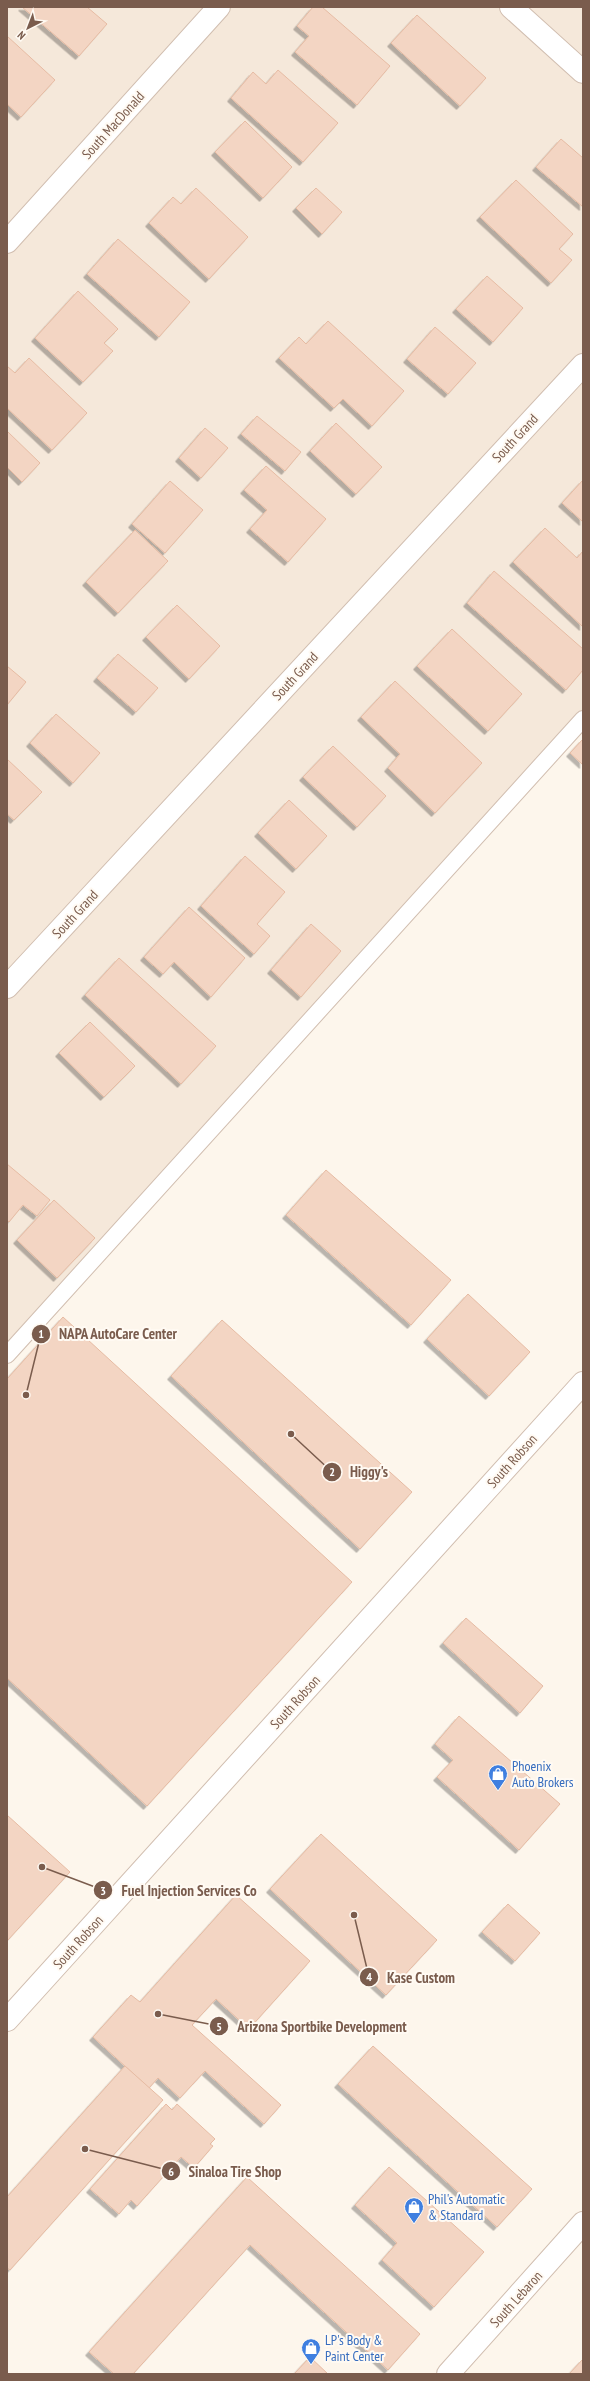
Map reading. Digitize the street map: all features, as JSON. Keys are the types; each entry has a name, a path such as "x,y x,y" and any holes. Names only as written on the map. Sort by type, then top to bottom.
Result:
{"street":[{"name":"South MacDonald","path":"7,242 220,7"},
{"path":"511,7 583,72"},
{"name":"South Grand","path":"7,987 583,365"},
{"name":"South Robson","path":"7,2020 583,1383"},
{"name":"South Lebaron","path":"448,2374 583,2223"}],"lane":[{"path":"7,1355 583,719"}],"shaded area":[{"path":"7,7 583,7 583,716 7,1344"}],"building":[{"path":"22,7 87,7 107,24 79,56"},
{"path":"313,7 322,7 390,66 357,105 295,52 309,36 297,26"},
{"path":"417,15 486,78 460,106 391,43"},
{"path":"7,36 55,80 21,117 7,104"},
{"path":"278,70 338,123 303,162 231,98 253,72 266,84"},
{"path":"245,121 292,167 263,198 215,152"},
{"path":"561,139 583,158 583,207 536,167"},
{"path":"516,180 573,234 559,249 572,260 551,283 480,217"},
{"path":"196,188 248,237 209,279 149,223 173,197 181,204"},
{"path":"316,188 342,212 322,234 296,208"},
{"path":"118,239 190,302 159,337 87,274"},
{"path":"487,276 523,308 493,342 456,309"},
{"path":"78,291 118,329 104,343 113,351 83,382 35,338"},
{"path":"328,321 404,391 372,426 343,399 334,408 279,358 299,337 306,344"},
{"path":"435,327 476,363 448,394 407,359"},
{"path":"29,358 87,413 52,450 7,408 7,366 15,373"},
{"path":"257,416 301,452 285,471 241,434"},
{"path":"336,423 382,467 356,494 310,451"},
{"path":"205,428 228,448 201,478 179,458"},
{"path":"7,431 40,463 22,482 7,467"},
{"path":"266,466 326,519 288,562 250,529 267,510 244,490"},
{"path":"583,480 583,522 562,503"},
{"path":"170,481 203,510 165,553 132,524"},
{"path":"545,528 577,558 583,551 583,627 513,562"},
{"path":"135,530 168,561 118,613 86,582"},
{"path":"494,571 583,649 583,670 566,690 467,603"},
{"path":"177,605 220,646 189,679 146,637"},
{"path":"452,629 522,694 488,731 417,666"},
{"path":"118,654 158,688 136,712 97,678"},
{"path":"7,666 26,682 7,705"},
{"path":"395,681 482,763 435,813 388,768 400,754 361,717"},
{"path":"56,714 100,753 73,783 30,743"},
{"path":"583,739 583,765 570,753"},
{"path":"333,746 386,796 357,827 303,777"},
{"path":"7,759 42,792 14,820 7,814"},
{"path":"289,800 327,836 296,869 258,833"},
{"path":"245,856 285,892 257,924 270,936 254,954 201,906"},
{"path":"189,907 245,958 211,997 174,962 163,974 144,957"},
{"path":"311,924 341,951 301,997 271,970"},
{"path":"119,958 216,1046 181,1084 85,995"},
{"path":"90,1022 135,1066 104,1097 59,1053"},
{"path":"7,1164 50,1200 37,1216 23,1205 9,1222 7,1220"},
{"path":"326,1170 451,1280 411,1325 286,1215"},
{"path":"54,1200 95,1238 57,1278 17,1240"},
{"path":"468,1294 530,1352 489,1396 427,1339"},
{"path":"63,1317 352,1582 147,1806 7,1678 7,1379"},
{"path":"222,1320 412,1492 360,1549 171,1376"},
{"path":"466,1618 543,1686 520,1713 443,1643"},
{"name":"Phoenix Auto Brokers","path":"459,1716 560,1804 519,1850 437,1777 453,1760 435,1744"},
{"path":"7,1815 70,1872 8,1940 7,1939"},
{"path":"321,1834 437,1940 386,1995 270,1889"},
{"path":"236,1895 310,1961 249,2029 216,1999 192,2025 281,2105 264,2124 205,2071 180,2098 158,2078 149,2088 93,2037 131,1995 140,2002"},
{"path":"508,1904 540,1933 515,1961 482,1932"},
{"path":"373,2046 532,2189 497,2227 338,2084"},
{"path":"125,2066 163,2100 10,2270 7,2268 7,2197"},
{"path":"166,2104 172,2110 177,2104 215,2139 210,2144 213,2146 194,2168 181,2157 137,2206 131,2200 119,2214 90,2189"},
{"name":"Phil's Automatic & Standard","path":"389,2167 484,2252 434,2307 382,2260 397,2243 355,2205"},
{"path":"247,2177 420,2334 388,2370 250,2245 133,2374 114,2374 89,2352"},
{"name":"LP's Body & Paint Center","path":"310,2357 328,2374 294,2374"},
{"path":"583,2359 583,2374 569,2374"}],"place":[{"name":"NAPA AutoCare Center","path":"26,1395"},
{"name":"Higgy's","path":"291,1434"},
{"name":"Phoenix Auto Brokers","path":"498,1791"},
{"name":"Fuel Injection Services Co","path":"42,1867"},
{"name":"Kase Custom","path":"354,1915"},
{"name":"Arizona Sportbike Development","path":"158,2014"},
{"name":"Sinaloa Tire Shop","path":"85,2149"},
{"name":"Phil's Automatic & Standard","path":"414,2224"},
{"name":"LP's Body & Paint Center","path":"311,2365"}]}
